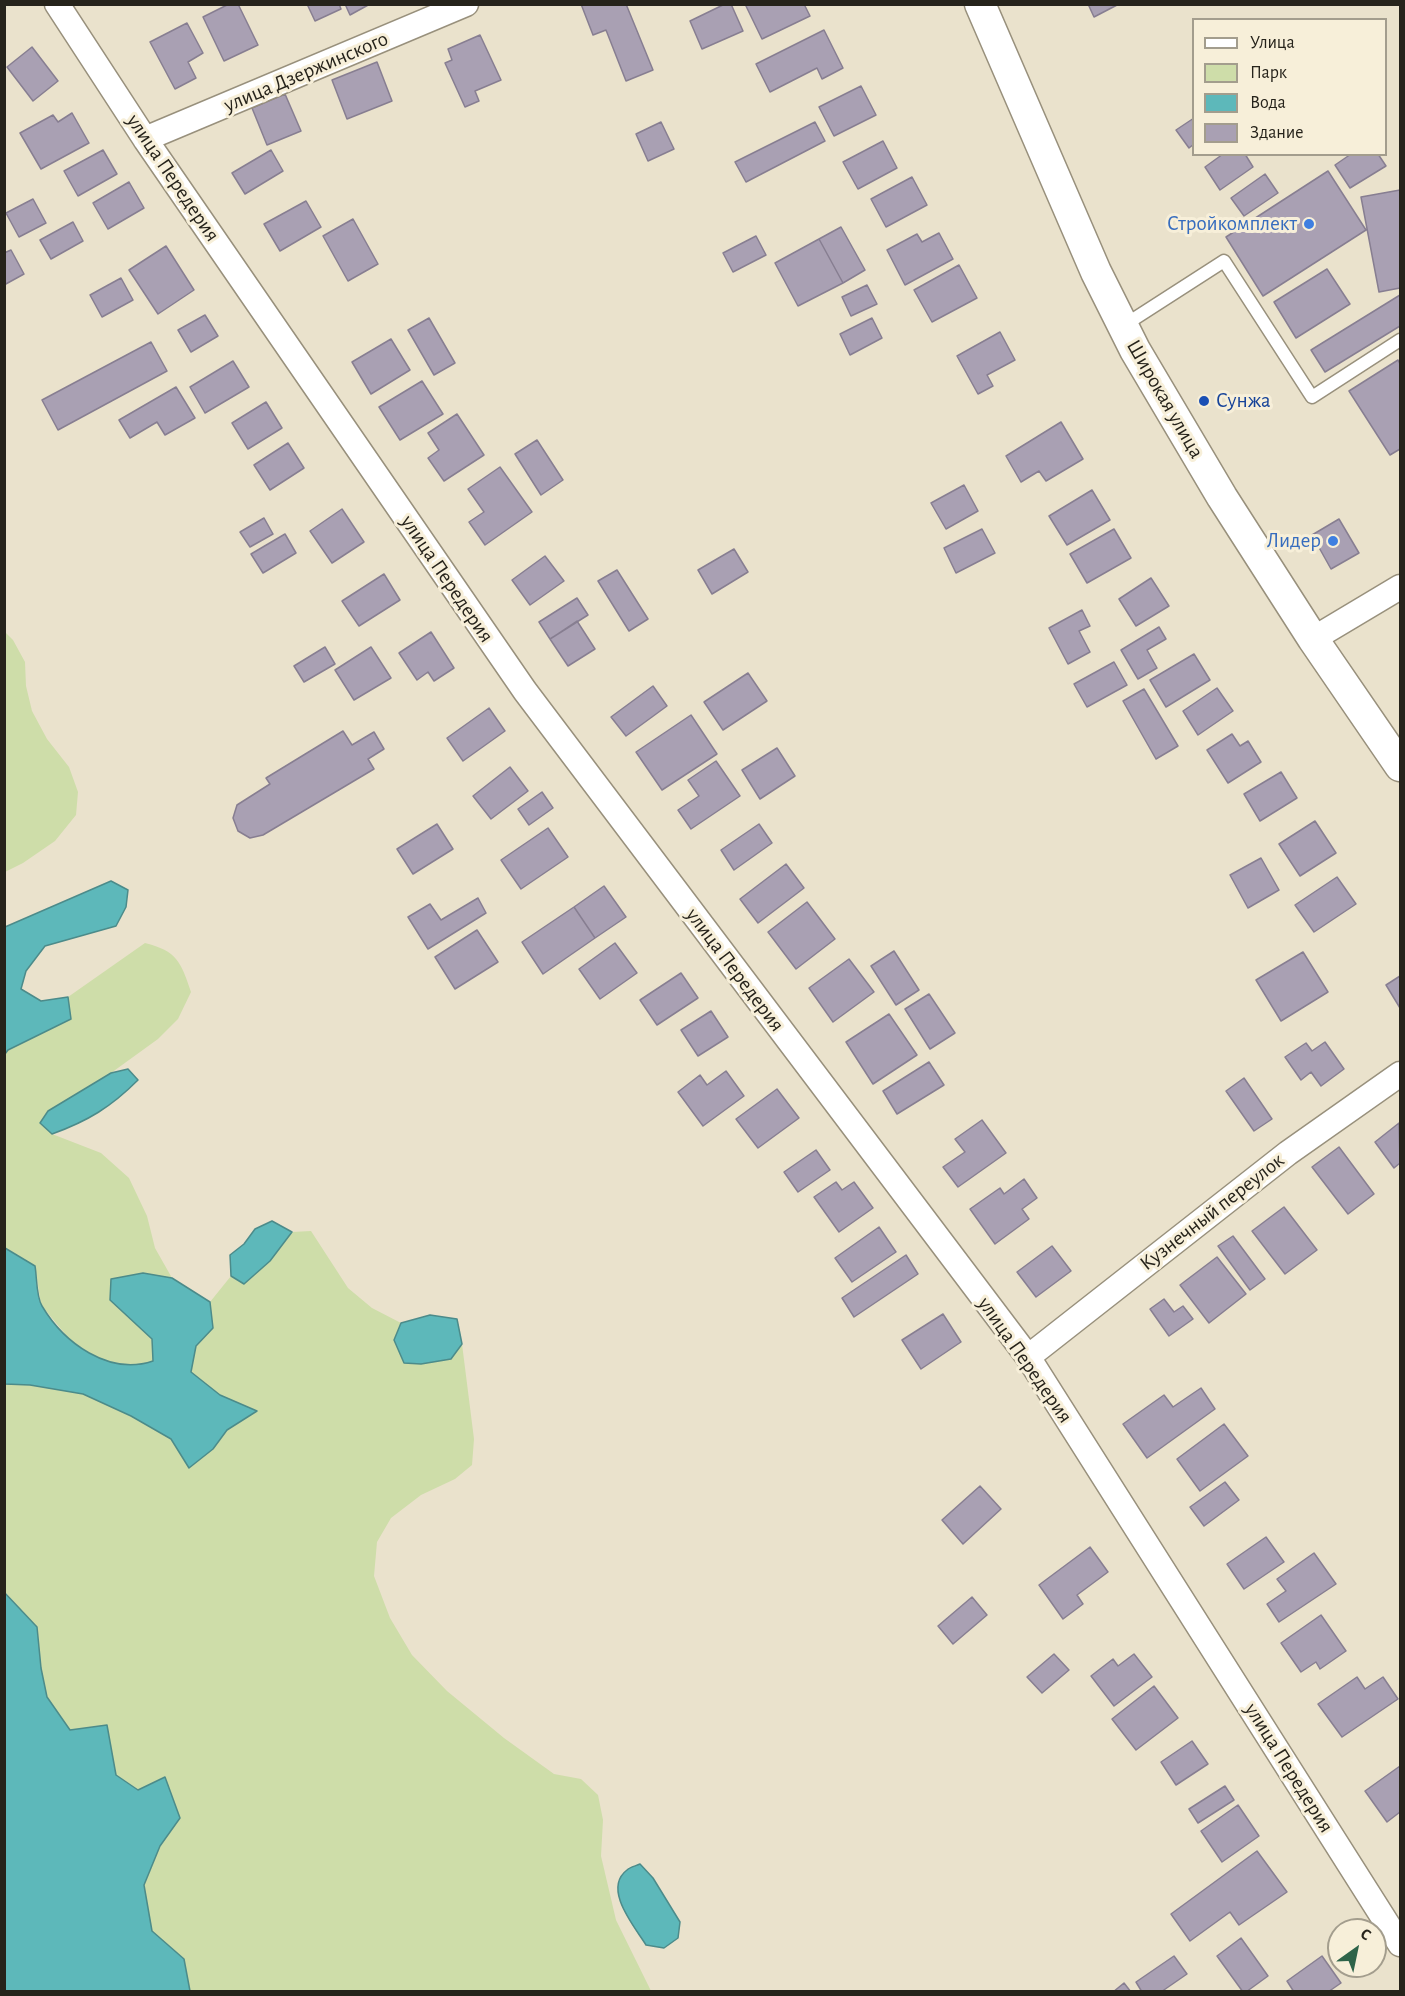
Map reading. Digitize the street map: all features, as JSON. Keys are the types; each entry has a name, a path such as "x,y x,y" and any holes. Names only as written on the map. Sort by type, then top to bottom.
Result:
{"street":[{"name":"улица Передерия","path":"57,4 145,138 525,691 1028,1357 1401,1944"},
{"name":"улица Дзержинского","path":"145,138 466,4"},
{"name":"Широкая улица","path":"980,4 1096,272 1135,350 1222,497 1313,639 1401,766"},
{"path":"1313,639 1401,587"},
{"name":"Кузнечный переулок","path":"1028,1357 1288,1153 1401,1074"}],"lane":[{"path":"1123,326 1224,261 1312,397 1401,340"}],"green space":[{"path":"5,632 13,640 25,662 26,686 32,711 47,739 69,767 78,792 76,815 55,841 23,863 5,872"},
{"path":"145,943 171,954 184,973 191,992 178,1019 158,1039 111,1073 48,1111 40,1123 52,1134 101,1153 129,1178 147,1216 155,1248 172,1278 143,1273 110,1300 152,1339 153,1361 137,1366 103,1361 71,1341 41,1305 35,1266 5,1248 4,1054 71,1019 68,997"},
{"path":"311,1231 348,1288 372,1308 401,1323 394,1340 451,1359 462,1344 474,1439 472,1465 455,1479 421,1495 391,1518 377,1542 374,1576 390,1618 412,1655 447,1691 504,1738 554,1774 581,1779 598,1795 603,1820 601,1856 616,1920 651,1991 190,1991 184,1959 152,1931 144,1885 160,1846 180,1818 165,1778 139,1790 116,1775 107,1725 70,1730 47,1697 41,1668 37,1627 5,1592 5,1384 30,1385 83,1394 131,1416 171,1439 189,1468 213,1449 227,1430 257,1411 220,1395 191,1372 196,1346 213,1328 210,1302 231,1276 244,1284 270,1261 292,1232"}],"water":[{"path":"111,881 128,890 126,907 116,926 45,946 26,971 21,989 41,1001 68,997 71,1019 8,1050 5,1054 5,927"},
{"path":"128,1069 138,1080 98,1112 52,1134 40,1123 48,1111 111,1073"},
{"path":"272,1221 292,1232 270,1261 244,1284 231,1276 230,1255 244,1244 255,1229"},
{"path":"5,1248 35,1266 40,1302 51,1320 75,1344 104,1360 120,1364 153,1361 152,1339 110,1300 111,1279 143,1273 172,1278 210,1302 213,1328 196,1346 191,1372 220,1395 257,1411 227,1430 213,1449 189,1468 171,1439 131,1416 83,1394 30,1385 5,1384"},
{"path":"430,1315 457,1319 462,1344 451,1359 421,1364 404,1363 394,1340 401,1323"},
{"path":"4,1592 37,1627 41,1668 47,1697 70,1730 107,1725 116,1775 138,1790 165,1777 180,1818 160,1846 144,1885 152,1931 184,1959 190,1991 5,1991"},
{"path":"640,1864 653,1878 680,1922 678,1938 664,1948 646,1945 623,1908 619,1897 620,1878 628,1869"}],"building":[{"path":"229,4 238,4 258,45 224,61 203,17"},
{"path":"307,4 339,4 341,9 315,21"},
{"path":"345,4 370,4 350,15"},
{"path":"581,4 626,4 653,70 626,81 606,30 593,35"},
{"path":"725,4 731,4 743,31 702,49 690,21"},
{"path":"745,4 804,4 810,16 762,39"},
{"path":"1088,4 1119,4 1094,17"},
{"path":"187,23 203,53 188,62 196,78 175,89 150,42"},
{"path":"824,30 843,68 822,79 817,68 770,92 756,64"},
{"path":"480,35 501,80 475,91 479,101 465,107 445,63 452,60 448,49"},
{"path":"32,47 58,81 33,101 7,67"},
{"path":"377,62 392,101 347,119 332,80"},
{"path":"861,86 876,115 834,136 819,107"},
{"path":"285,94 301,131 267,145 252,108"},
{"path":"72,113 89,143 41,169 20,133 53,115 58,122"},
{"path":"1192,119 1192,146 1189,148 1176,130"},
{"path":"661,122 674,149 648,161 636,134"},
{"path":"815,122 825,141 746,182 735,162"},
{"path":"883,141 897,168 858,189 843,162"},
{"path":"103,150 117,174 78,196 64,171"},
{"path":"271,150 283,171 245,194 232,173"},
{"path":"1220,156 1246,156 1253,167 1220,190 1205,167"},
{"path":"1348,156 1379,156 1386,166 1350,188 1335,165"},
{"path":"1328,171 1366,230 1263,296 1226,237"},
{"path":"1265,174 1278,193 1244,216 1231,198"},
{"path":"912,177 927,205 886,227 871,199"},
{"path":"129,182 144,208 108,229 93,203"},
{"path":"1400,190 1400,288 1379,292 1361,197"},
{"path":"33,199 46,223 19,237 6,213"},
{"path":"306,201 321,227 280,251 264,224"},
{"path":"353,219 378,264 348,281 323,236"},
{"path":"73,222 83,241 51,259 40,240"},
{"path":"841,227 865,270 843,283 819,239"},
{"path":"939,233 953,259 905,285 887,250 917,234 922,242"},
{"path":"756,236 766,255 733,272 723,253"},
{"path":"819,239 843,283 798,306 775,263"},
{"path":"166,246 194,290 158,314 129,270"},
{"path":"11,250 24,274 4,285 4,253"},
{"path":"959,265 977,298 932,322 914,290"},
{"path":"1327,269 1350,304 1296,338 1274,302"},
{"path":"121,278 133,300 102,317 90,295"},
{"path":"867,285 877,304 851,316 842,297"},
{"path":"1400,295 1400,326 1325,372 1311,350"},
{"path":"205,315 218,336 191,352 178,330"},
{"path":"429,318 455,363 434,375 408,330"},
{"path":"872,318 882,338 850,355 840,334"},
{"path":"1000,332 1015,360 987,375 993,386 978,394 957,356"},
{"path":"391,339 410,370 371,394 352,362"},
{"path":"151,342 167,371 58,430 42,400"},
{"path":"1398,360 1400,364 1400,449 1390,455 1349,391"},
{"path":"233,361 249,387 205,413 190,387"},
{"path":"422,381 443,414 400,440 379,407"},
{"path":"176,387 195,418 165,435 157,422 130,438 119,420"},
{"path":"266,402 282,428 248,449 232,423"},
{"path":"457,414 484,455 444,481 428,458 439,450 428,433"},
{"path":"1061,422 1083,459 1046,481 1039,471 1021,482 1006,456"},
{"path":"537,440 563,480 541,495 515,454"},
{"path":"288,443 304,468 270,490 254,465"},
{"path":"500,467 532,512 485,545 469,522 484,512 468,489"},
{"path":"964,485 978,511 946,529 931,503"},
{"path":"1092,490 1110,520 1067,545 1049,516"},
{"path":"342,509 364,542 332,563 310,531"},
{"path":"264,518 273,534 250,547 240,532"},
{"path":"1339,519 1359,553 1331,569 1312,535"},
{"path":"982,529 995,553 956,573 944,548"},
{"path":"1114,529 1131,558 1087,583 1070,554"},
{"path":"285,534 296,553 263,573 251,554"},
{"path":"734,549 748,572 712,594 698,570"},
{"path":"545,556 564,581 530,605 512,580"},
{"path":"617,570 648,619 629,631 598,581"},
{"path":"384,574 400,600 359,626 342,601"},
{"path":"1151,578 1169,606 1136,626 1119,599"},
{"path":"577,598 588,615 550,639 539,622"},
{"path":"1082,610 1090,626 1079,631 1090,652 1068,664 1049,628"},
{"path":"577,621 595,649 568,666 550,639"},
{"path":"1159,627 1166,639 1147,650 1157,668 1138,679 1121,650"},
{"path":"431,632 454,668 434,681 428,672 417,680 399,653"},
{"path":"325,647 335,664 304,682 294,666"},
{"path":"371,647 391,678 354,700 335,670"},
{"path":"1194,654 1210,680 1166,707 1150,680"},
{"path":"1114,662 1127,685 1087,707 1074,684"},
{"path":"748,673 767,701 723,730 704,702"},
{"path":"653,686 667,706 626,736 611,717"},
{"path":"1217,688 1233,711 1198,735 1183,711"},
{"path":"1144,689 1178,746 1156,759 1123,701"},
{"path":"489,708 505,731 463,761 447,738"},
{"path":"691,715 717,754 662,790 636,752"},
{"path":"343,731 352,745 374,732 384,749 368,759 374,769 263,835 250,838 238,831 233,818 237,805 270,784 266,778"},
{"path":"1232,734 1240,746 1248,741 1261,762 1228,783 1207,750"},
{"path":"777,748 795,776 760,799 742,770"},
{"path":"716,761 740,796 691,829 678,810 699,796 688,780"},
{"path":"510,767 528,791 491,819 473,796"},
{"path":"1281,772 1297,798 1260,821 1244,794"},
{"path":"542,792 553,808 529,825 518,809"},
{"path":"1315,821 1336,853 1300,876 1279,844"},
{"path":"437,824 453,849 413,874 397,849"},
{"path":"759,824 772,843 734,870 721,850"},
{"path":"548,828 568,857 521,889 501,860"},
{"path":"1261,858 1279,890 1248,908 1230,875"},
{"path":"786,864 804,888 758,923 740,899"},
{"path":"1337,877 1356,904 1314,932 1295,905"},
{"path":"604,886 626,917 595,938 574,907"},
{"path":"478,898 486,913 428,949 408,917 430,904 441,920"},
{"path":"807,902 835,939 796,969 768,932"},
{"path":"574,907 595,938 543,974 522,942"},
{"path":"477,930 498,962 455,989 435,957"},
{"path":"615,943 637,973 600,999 579,969"},
{"path":"894,951 919,990 896,1005 871,966"},
{"path":"1303,952 1328,992 1281,1021 1256,980"},
{"path":"849,959 874,992 833,1022 809,988"},
{"path":"681,973 698,998 657,1025 640,1000"},
{"path":"1400,976 1400,1008 1386,985"},
{"path":"929,994 955,1033 930,1049 905,1009"},
{"path":"711,1011 728,1037 698,1056 681,1030"},
{"path":"889,1014 917,1055 873,1084 846,1042"},
{"path":"1325,1042 1344,1069 1321,1086 1311,1072 1301,1080 1285,1057 1306,1043 1312,1051"},
{"path":"929,1062 944,1085 897,1114 883,1091"},
{"path":"726,1071 744,1096 703,1126 678,1092 700,1075 707,1085"},
{"path":"1244,1078 1272,1119 1254,1131 1226,1091"},
{"path":"777,1089 799,1118 758,1148 736,1119"},
{"path":"982,1120 1006,1153 958,1187 943,1167 965,1152 955,1139"},
{"path":"1399,1123 1400,1163 1394,1168 1375,1142"},
{"path":"1339,1147 1374,1194 1348,1214 1312,1167"},
{"path":"816,1150 830,1170 798,1192 784,1172"},
{"path":"1024,1179 1037,1198 1022,1209 1029,1219 995,1244 970,1209 1000,1188 1004,1194"},
{"path":"836,1182 842,1190 854,1182 873,1208 839,1232 814,1197"},
{"path":"1284,1207 1317,1250 1285,1274 1252,1231"},
{"path":"879,1227 896,1252 852,1282 835,1258"},
{"path":"1233,1236 1265,1279 1250,1290 1218,1246"},
{"path":"1052,1246 1071,1271 1036,1297 1017,1272"},
{"path":"906,1255 918,1274 854,1317 842,1298"},
{"path":"1217,1257 1246,1294 1209,1323 1180,1285"},
{"path":"1164,1299 1174,1312 1183,1306 1193,1319 1169,1336 1150,1309"},
{"path":"943,1314 961,1342 921,1369 902,1340"},
{"path":"1201,1388 1215,1409 1147,1458 1123,1424 1164,1395 1173,1407"},
{"path":"1224,1424 1248,1456 1200,1491 1177,1459"},
{"path":"1225,1482 1239,1500 1204,1526 1190,1507"},
{"path":"980,1486 1001,1509 963,1544 942,1520"},
{"path":"1266,1537 1284,1562 1244,1589 1227,1564"},
{"path":"1090,1547 1108,1572 1077,1595 1083,1604 1063,1619 1039,1585"},
{"path":"1314,1553 1336,1584 1279,1622 1267,1604 1286,1591 1277,1579"},
{"path":"972,1597 987,1615 953,1644 938,1626"},
{"path":"1321,1615 1346,1651 1320,1669 1316,1662 1301,1672 1281,1643"},
{"path":"1054,1654 1069,1670 1042,1693 1027,1677"},
{"path":"1134,1654 1152,1677 1114,1706 1091,1676 1113,1659 1118,1666"},
{"path":"1357,1677 1365,1689 1383,1677 1398,1699 1342,1737 1318,1704"},
{"path":"1154,1686 1178,1718 1136,1750 1112,1719"},
{"path":"1192,1741 1208,1764 1176,1785 1161,1762"},
{"path":"1400,1766 1400,1812 1387,1822 1365,1791"},
{"path":"1225,1786 1234,1800 1198,1823 1189,1809"},
{"path":"1238,1805 1259,1836 1222,1862 1201,1831"},
{"path":"1257,1851 1287,1892 1239,1925 1230,1912 1190,1941 1171,1914"},
{"path":"1241,1938 1268,1976 1246,1992 1243,1992 1217,1956"},
{"path":"1174,1956 1187,1974 1161,1992 1142,1992 1136,1982"},
{"path":"1322,1956 1327,1963 1327,1978 1337,1978 1341,1983 1328,1992 1294,1992 1287,1981"},
{"path":"1124,1983 1131,1992 1113,1992"}],"place":[{"name":"Стройкомплект","path":"1309,224"},
{"name":"Сунжа","path":"1204,401"},
{"name":"Лидер","path":"1333,541"}]}
